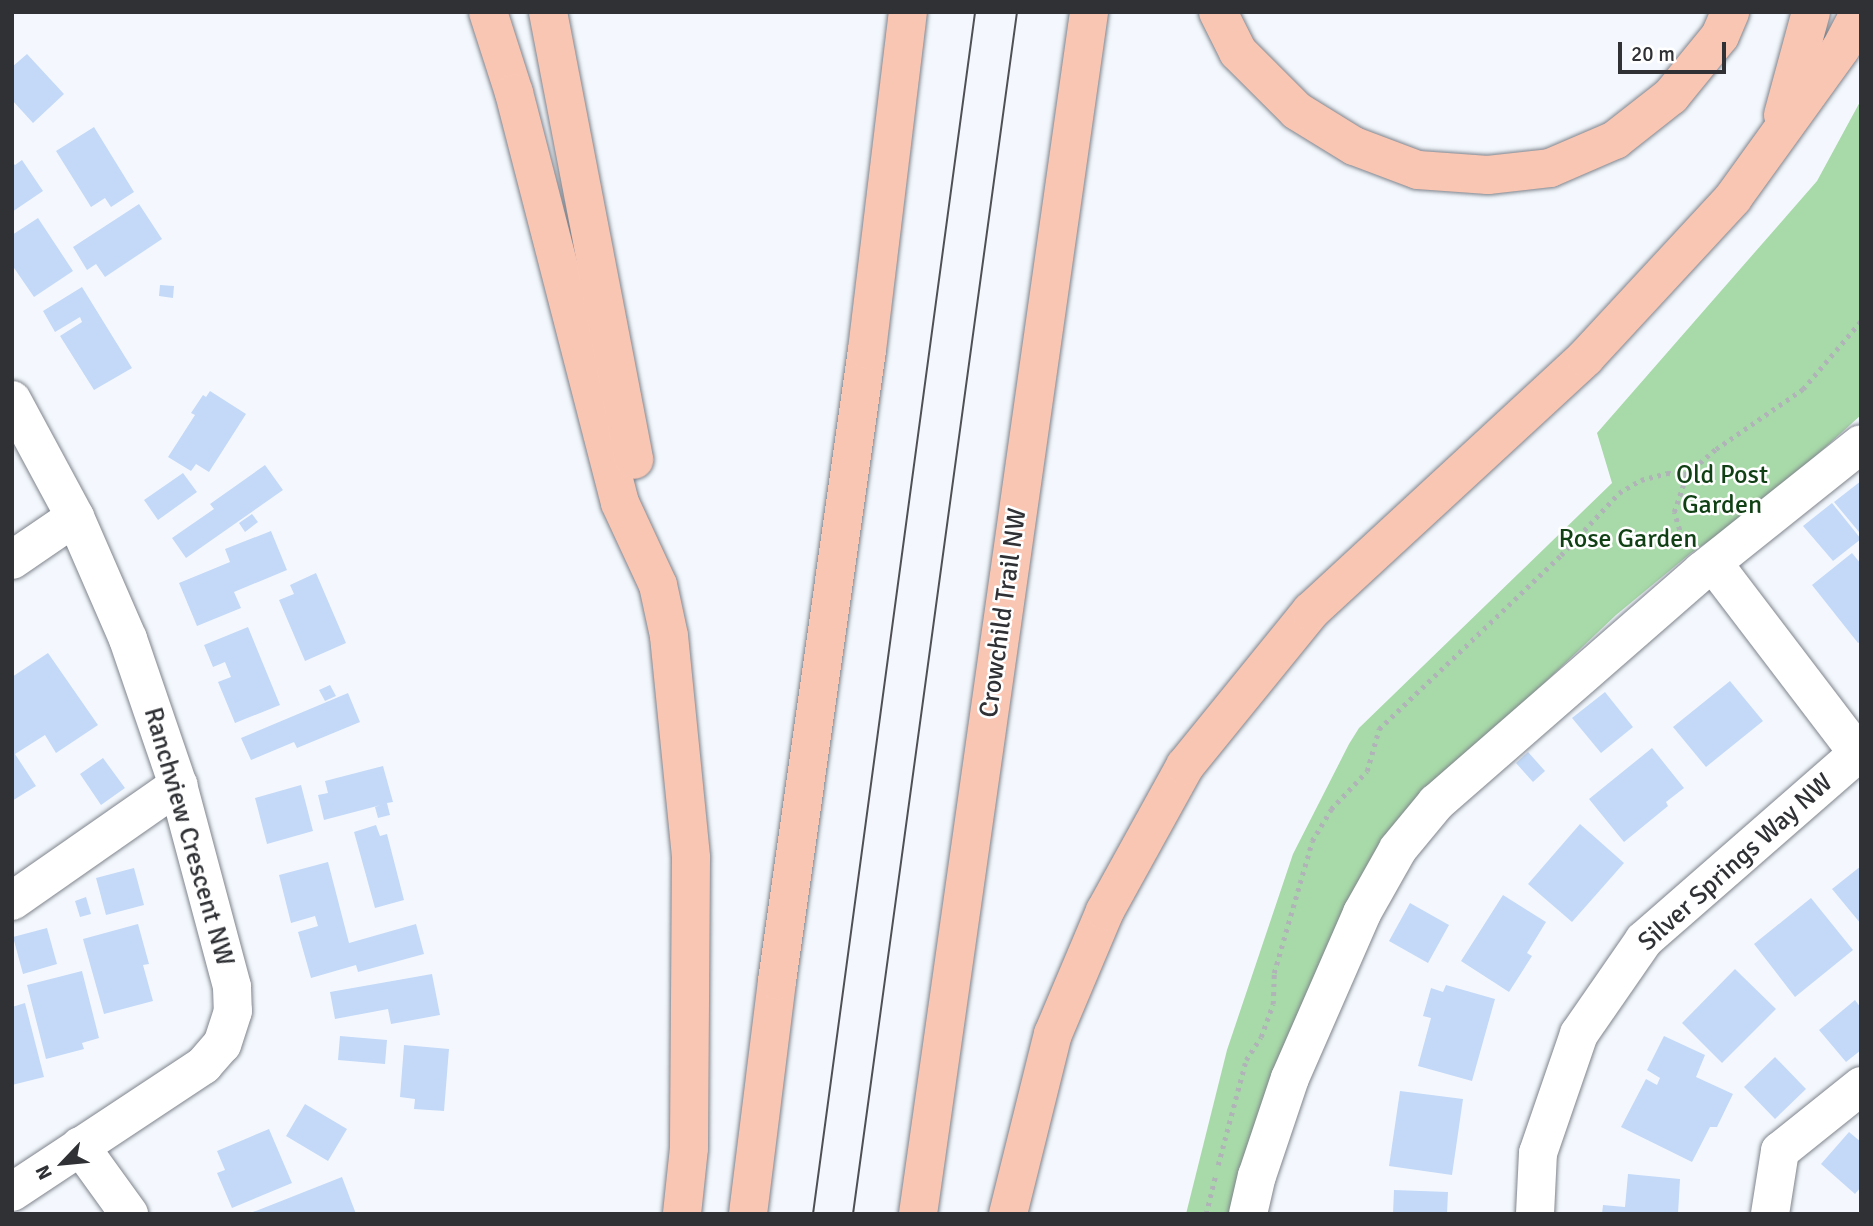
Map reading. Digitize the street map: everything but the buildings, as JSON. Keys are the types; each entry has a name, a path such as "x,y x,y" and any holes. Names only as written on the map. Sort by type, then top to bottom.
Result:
{"highway":[{"path":"488,12 514,93 620,503 659,585"},
{"path":"548,12 668,636 691,858 689,1148 682,1214"},
{"path":"748,1214 777,981 867,350 908,12"},
{"name":"Crowchild Trail NW","path":"918,1214 1089,12"},
{"path":"1218,12 1238,52 1297,111 1354,146 1418,170 1488,175 1550,167 1615,141 1671,96 1720,36 1730,12"},
{"path":"1776,140 1811,12"},
{"path":"1008,1214 1053,1034 1105,911 1185,765 1311,611 1586,357 1733,198 1840,48 1860,12"}],"street":[{"name":"Ranchview Crescent NW","path":"12,400 75,517 128,639 178,785 232,987 233,1011 222,1044 204,1065 12,1192"},
{"path":"1248,1214 1256,1176 1290,1078 1362,913 1398,849 1436,803 1707,567 1861,444"},
{"path":"12,559 75,517"},
{"path":"1707,567 1860,752"},
{"name":"Silver Springs Way NW","path":"1535,1214 1538,1153 1579,1034 1644,940 1860,752"},
{"path":"12,901 178,785"},
{"path":"1770,1214 1780,1151 1861,1086"},
{"path":"80,1146 129,1214"}],"path":[{"path":"1707,567 1681,534 1674,512 1686,474 1716,449 1803,389 1861,321"}],"green space":[{"path":"1861,100 1861,415 1757,509 1691,553 1616,615 1388,831 1236,1214 1186,1214 1227,1050 1293,854 1349,744 1359,728 1612,483 1597,433 1817,181"}],"tram line":[{"path":"813,1214 975,12"},
{"path":"853,1214 1017,12"}],"park label":[{"name":"Old Post Garden","path":"1722,491"},
{"name":"Rose Garden","path":"1628,540"}]}
